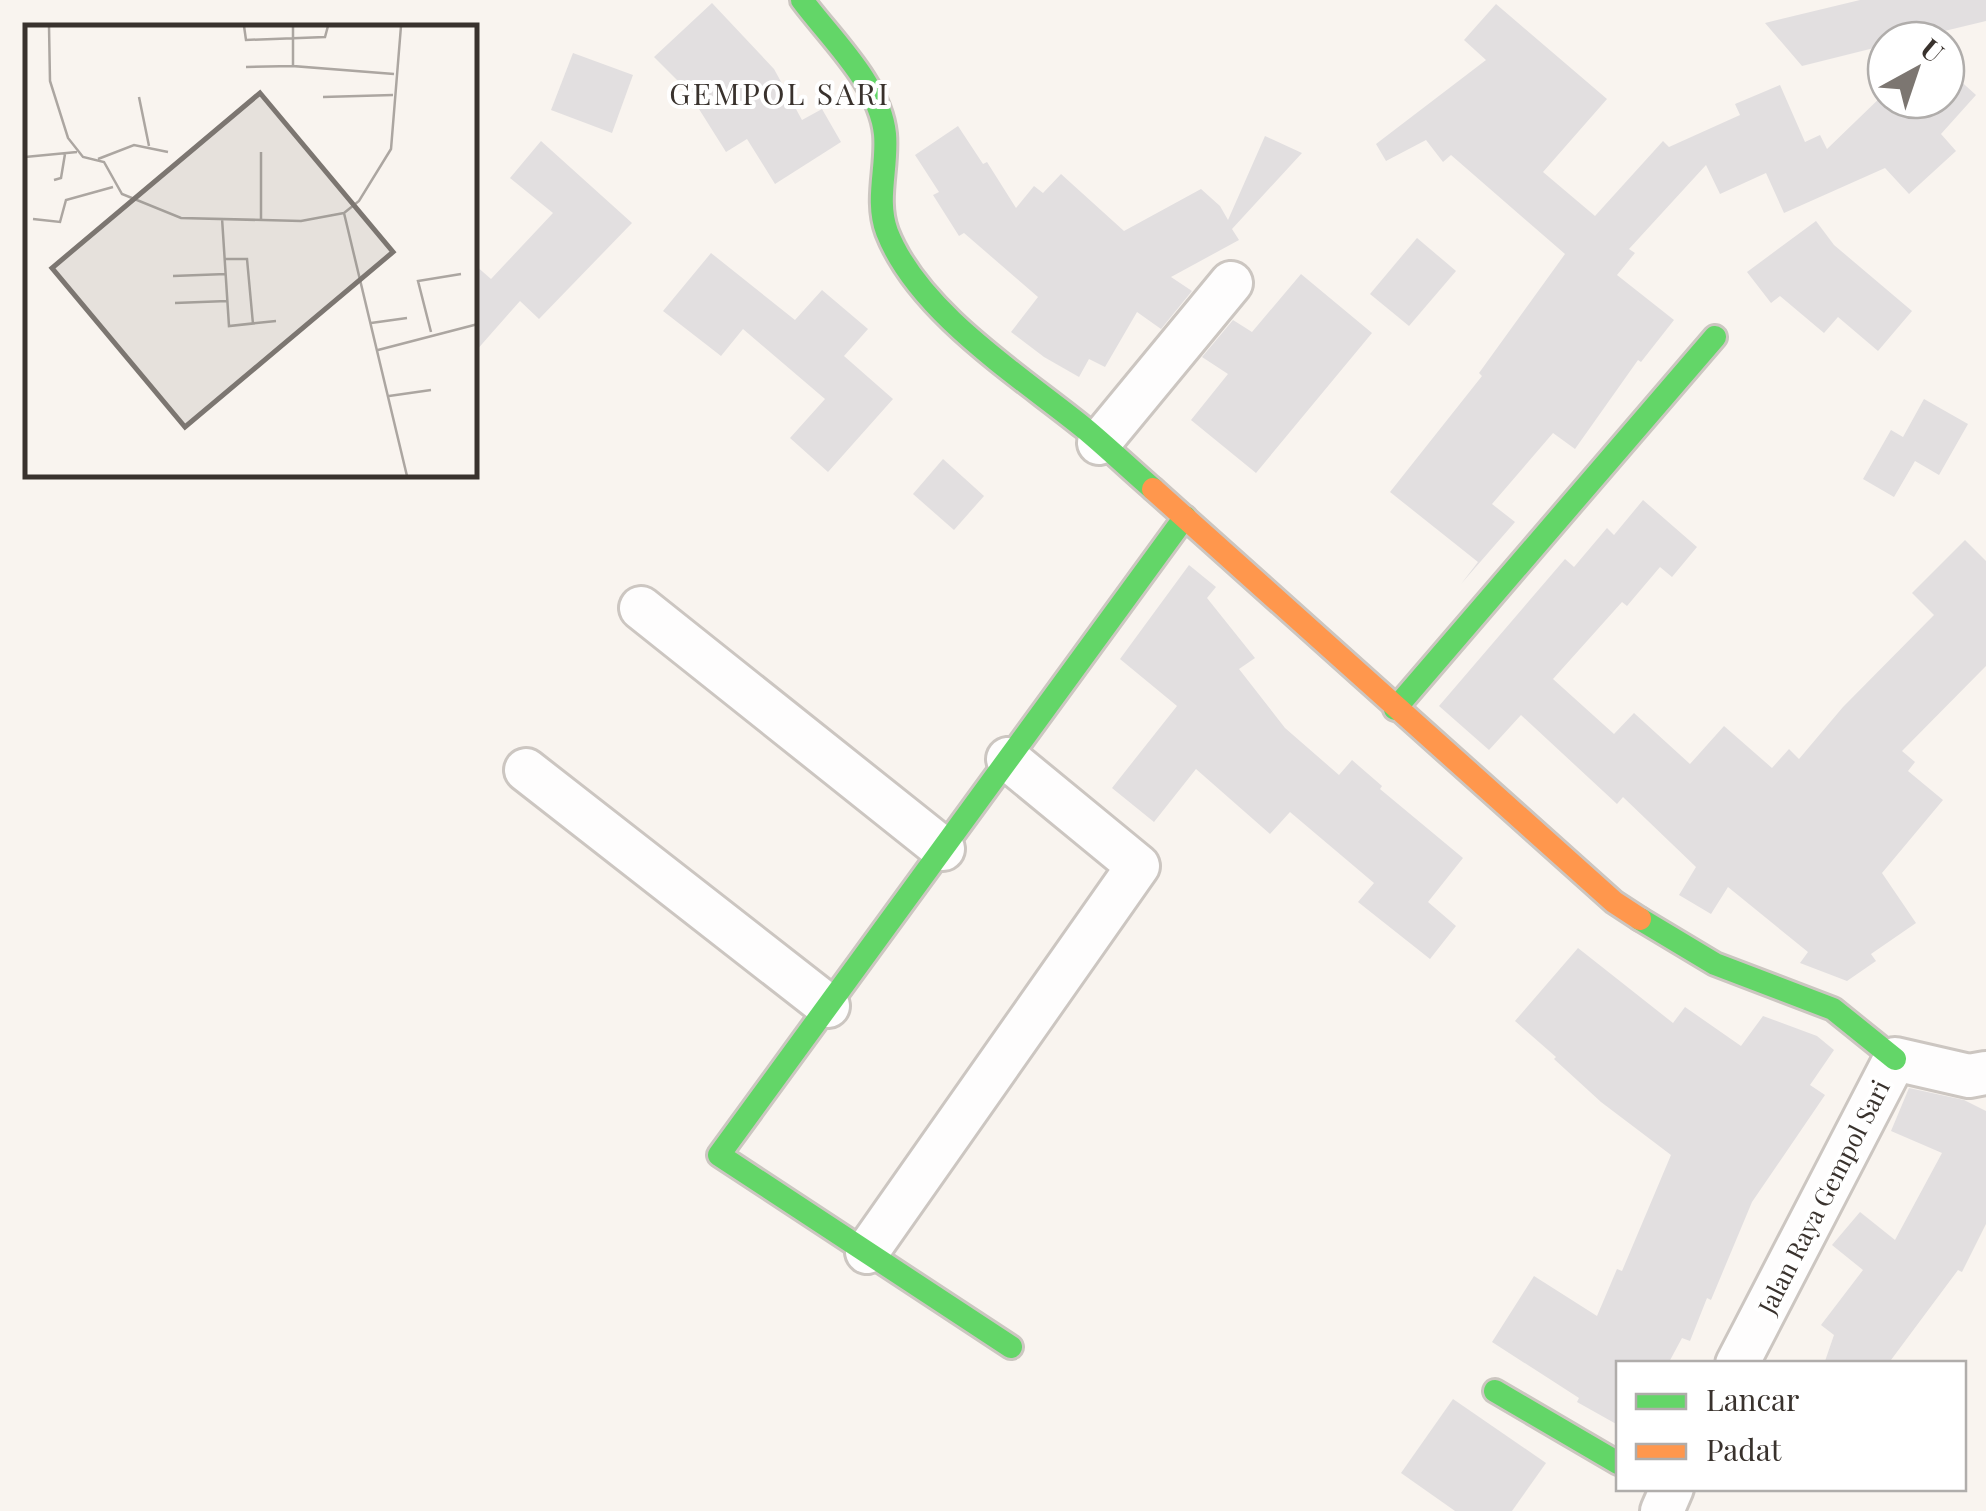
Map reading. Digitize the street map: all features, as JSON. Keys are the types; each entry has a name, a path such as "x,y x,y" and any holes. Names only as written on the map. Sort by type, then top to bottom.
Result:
{"street":[{"path":"802,0 864,83 886,125 881,206 887,231 901,259 918,283 984,351 1099,442 1614,902 1715,964 1833,1009 1894,1059"},
{"path":"1099,442 1231,284"},
{"path":"1395,709 1716,336"},
{"path":"1011,1346 719,1155 1185,518"},
{"path":"641,608 943,850"},
{"path":"867,1252 1138,866 1008,759"},
{"path":"526,770 828,1006"},
{"name":"Jalan Raya Gempol Sari","path":"1739,1361 1894,1059 1968,1076 1986,1074"},
{"path":"1495,1391 1616,1462"}],"building":[{"path":"1860,0 1986,0 1986,21 1966,26 1966,20 1866,20 1866,50 1802,66 1765,23"},
{"path":"712,3 774,69 802,120 822,109 841,142 775,184 747,139 726,152 687,90 654,57"},
{"path":"1496,4 1607,99 1543,172 1595,216 1663,141 1669,147 1740,115 1735,104 1780,85 1805,142 1820,135 1827,149 1866,111 1866,120 1954,120 1941,134 1956,151 1909,194 1885,168 1784,213 1766,173 1720,194 1706,165 1629,249 1635,253 1617,275 1674,320 1641,362 1638,360 1575,449 1553,433 1492,504 1515,522 1461,584 1478,562 1390,492 1482,376 1479,373 1565,254 1451,155 1443,162 1426,140 1386,161 1376,144 1486,60 1464,40"},
{"path":"573,53 633,75 612,133 551,110"},
{"path":"1966,86 1976,95 1966,106"},
{"path":"958,126 1016,208 1034,186 1043,193 1061,174 1124,231 1201,189 1220,206 1228,220 1265,136 1302,153 1232,229 1239,240 1171,277 1192,291 1161,329 1137,312 1105,367 1089,359 1079,377 1011,332 1038,297 964,233 959,236 933,195 939,192 915,155"},
{"path":"541,141 632,223 539,319 520,301 478,349 478,268 491,279 553,213 510,178"},
{"path":"1816,221 1834,245 1912,311 1878,351 1838,317 1824,333 1780,296 1771,303 1747,272"},
{"path":"1417,238 1456,271 1409,326 1370,294"},
{"path":"711,253 795,320 822,290 868,329 844,356 893,399 828,472 790,438 825,399 743,329 721,356 663,311"},
{"path":"1301,274 1372,333 1256,473 1191,420 1228,374 1202,357 1233,320 1252,332"},
{"path":"1924,399 1968,424 1939,475 1915,461 1894,497 1863,479 1891,430 1903,437"},
{"path":"943,459 984,496 954,530 913,494"},
{"path":"1643,500 1697,547 1672,577 1660,567 1627,606 1622,602 1553,679 1614,734 1634,713 1690,764 1724,726 1772,768 1789,749 1799,759 1843,707 1934,615 1912,593 1965,540 1986,561 1986,666 1902,751 1915,762 1908,771 1943,800 1882,873 1916,923 1871,954 1876,961 1847,981 1800,963 1808,952 1728,887 1711,914 1679,895 1696,867 1623,797 1617,804 1521,715 1489,750 1439,706 1565,559 1574,567 1607,528 1614,535"},
{"path":"1189,565 1216,587 1207,598 1255,658 1239,669 1285,728 1339,775 1352,760 1382,786 1380,789 1463,858 1428,902 1456,926 1430,959 1358,902 1374,883 1290,812 1270,834 1196,769 1154,822 1112,788 1177,706 1120,659"},
{"path":"1578,948 1673,1023 1685,1007 1741,1046 1763,1016 1817,1036 1834,1050 1810,1085 1825,1095 1752,1202 1690,1341 1682,1338 1670,1361 1616,1361 1616,1424 1577,1402 1579,1398 1492,1342 1534,1276 1597,1316 1617,1269 1622,1271 1671,1155 1601,1102 1515,1021"},
{"path":"1909,1088 1964,1100 1986,1111 1986,1224 1962,1272 1958,1270 1890,1361 1825,1361 1834,1335 1821,1325 1863,1270 1832,1245 1860,1212 1895,1240 1942,1153 1891,1131"},
{"path":"1453,1399 1546,1463 1512,1511 1455,1511 1401,1473"}],"traffic: fast":[{"path":"802,0 840,46 874,97 885,134 884,220 902,261 922,289 973,341 1084,428 1153,489"},
{"path":"1395,709 1715,337"},
{"path":"1011,1347 719,1155 1185,517"},
{"path":"1640,919 1715,964 1833,1009 1895,1059"},
{"path":"1495,1391 1616,1462"}],"traffic: slow":[{"path":"1153,489 1614,902 1640,919"}],"district":[{"name":"GEMPOL SARI","path":"780,95"}]}
